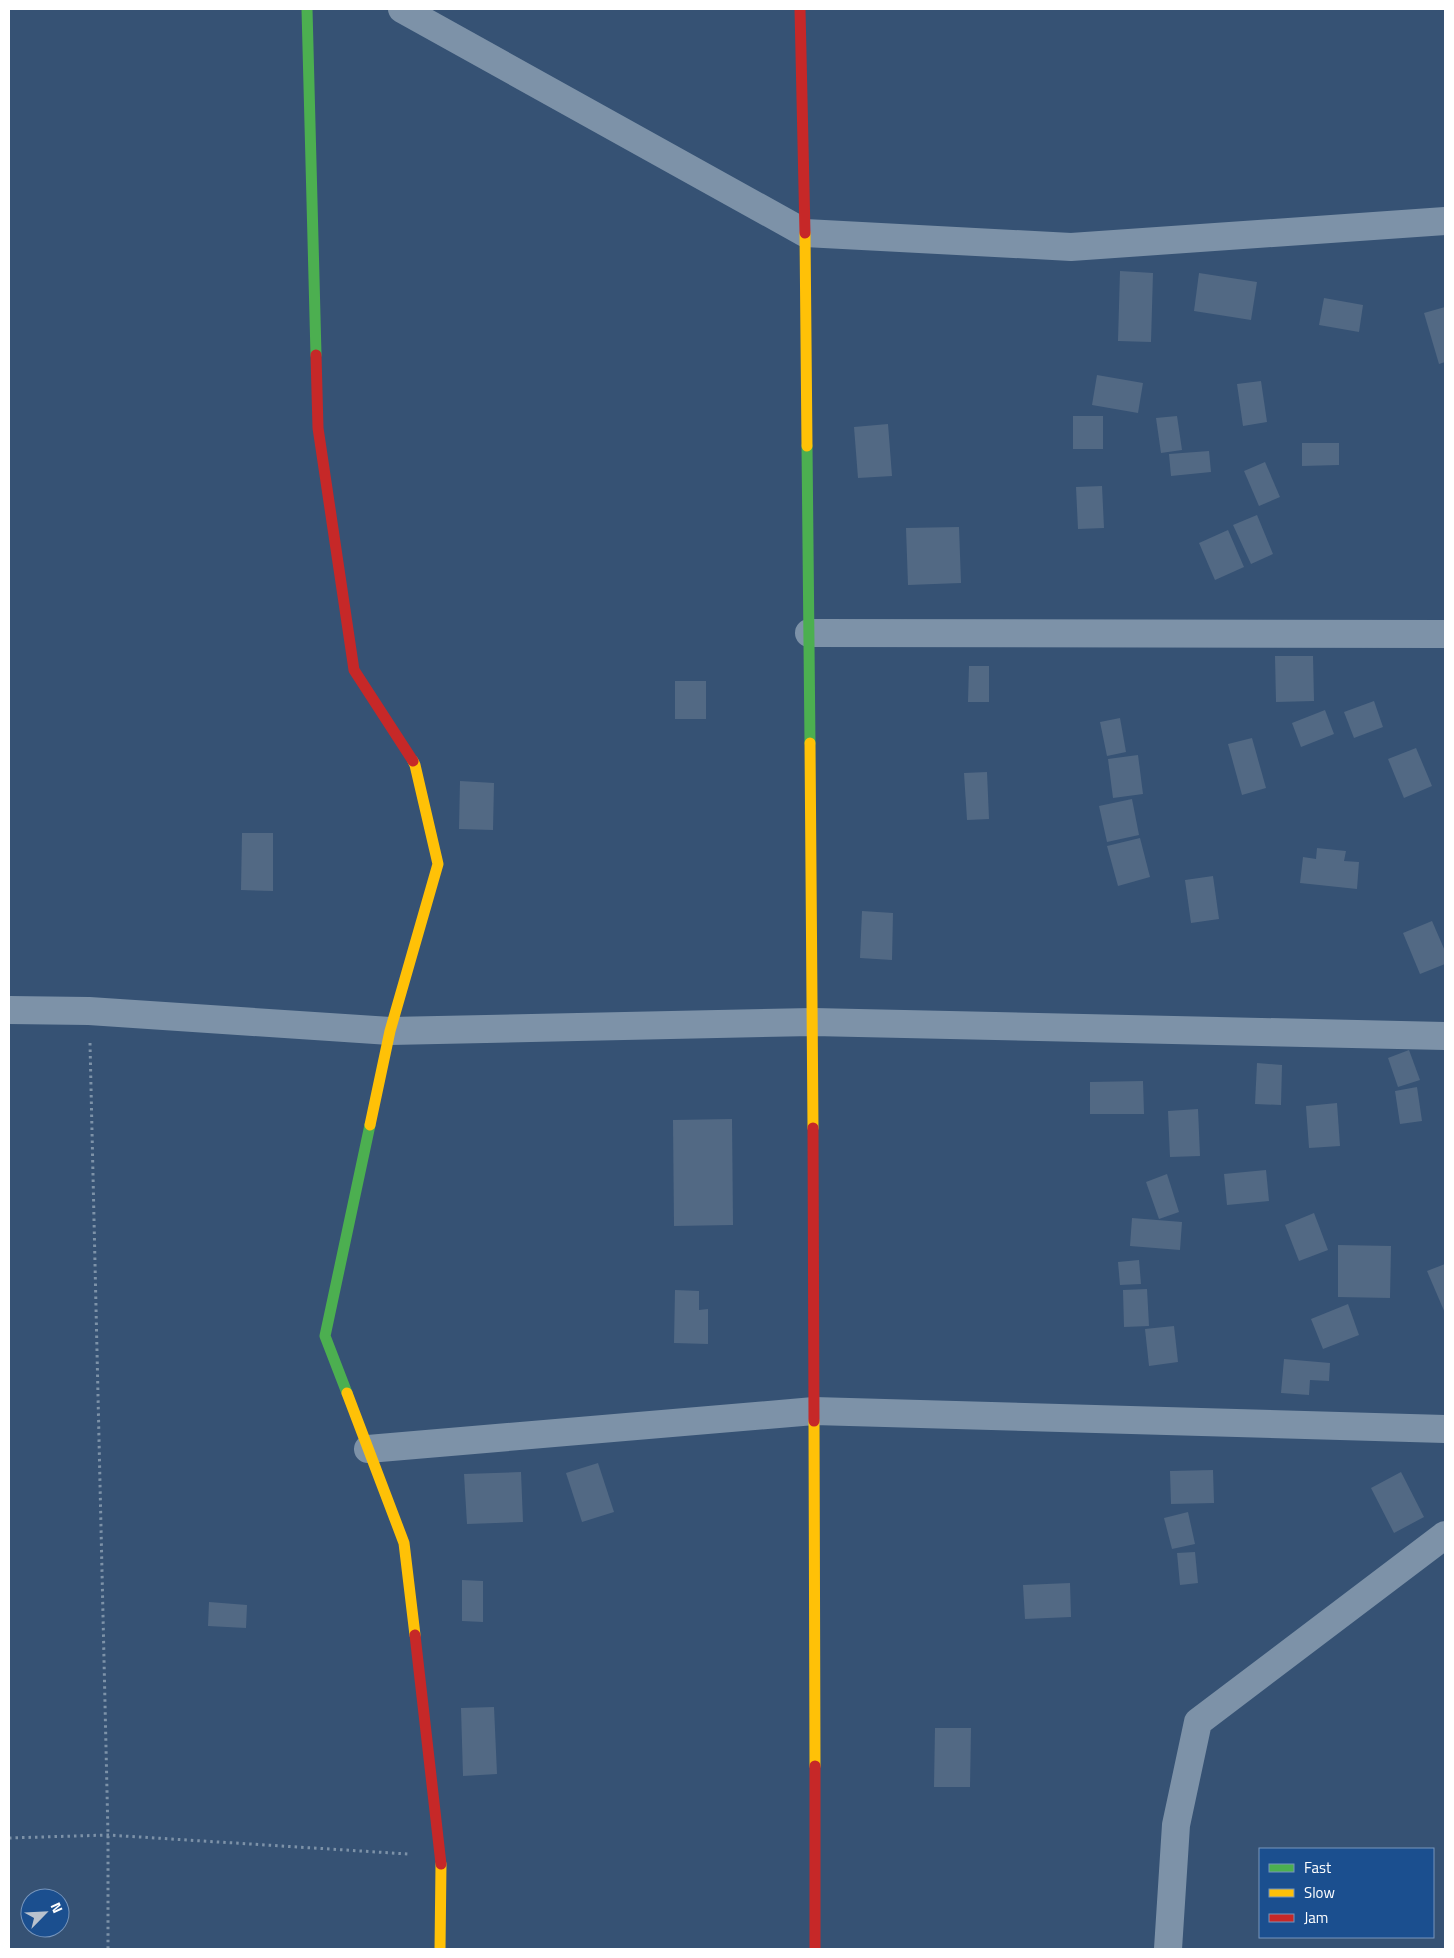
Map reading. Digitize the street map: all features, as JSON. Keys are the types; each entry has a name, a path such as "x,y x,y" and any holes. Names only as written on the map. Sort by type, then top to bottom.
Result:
{"street":[{"path":"307,9 318,428 354,670 415,765 438,864 390,1031 325,1336 404,1542 441,1856 440,1949"},
{"path":"402,9 806,233 1071,247 1445,222"},
{"path":"800,9 806,233 813,1022 815,1949"},
{"path":"809,633 1445,634"},
{"path":"9,1010 89,1011 390,1031 813,1022 1445,1036"},
{"path":"368,1449 814,1411 1445,1429"},
{"path":"1168,1949 1176,1825 1198,1722 1445,1536"}],"path":[{"path":"89,1011 108,1835 108,1949"},
{"path":"9,1838 108,1835 441,1856"}],"building":[{"path":"1120,271 1153,273 1151,342 1118,341"},
{"path":"1199,273 1257,282 1251,320 1194,311"},
{"path":"1324,298 1363,305 1359,332 1319,325"},
{"path":"1445,307 1445,362 1439,364 1424,313"},
{"path":"1097,375 1143,383 1138,413 1092,405"},
{"path":"1261,381 1267,422 1243,426 1237,384"},
{"path":"1073,416 1103,416 1103,449 1073,449"},
{"path":"1177,416 1182,450 1161,453 1156,418"},
{"path":"888,424 892,476 858,478 854,427"},
{"path":"1302,443 1339,443 1339,465 1302,466"},
{"path":"1209,451 1211,472 1171,476 1169,454"},
{"path":"1265,462 1280,497 1259,506 1244,471"},
{"path":"1102,486 1104,528 1078,529 1076,487"},
{"path":"1257,515 1273,554 1251,564 1233,525"},
{"path":"959,527 961,583 908,585 906,528"},
{"path":"1228,530 1244,567 1215,580 1199,543"},
{"path":"1275,656 1313,656 1314,701 1276,702"},
{"path":"969,666 989,666 989,702 968,702"},
{"path":"675,681 706,681 706,719 675,719"},
{"path":"1374,701 1383,727 1354,738 1344,712"},
{"path":"1325,710 1334,734 1301,747 1292,723"},
{"path":"1120,718 1126,752 1107,756 1100,722"},
{"path":"1252,738 1266,788 1242,795 1228,744"},
{"path":"1416,748 1432,786 1404,798 1388,759"},
{"path":"1138,755 1143,794 1113,798 1108,759"},
{"path":"987,772 989,819 967,820 964,773"},
{"path":"460,781 494,783 493,830 459,829"},
{"path":"1132,799 1139,835 1107,842 1099,806"},
{"path":"242,833 273,833 273,891 241,890"},
{"path":"1140,838 1150,877 1118,886 1107,846"},
{"path":"1317,848 1346,851 1344,861 1359,862 1357,889 1300,883 1303,857 1316,859"},
{"path":"1213,876 1219,919 1191,923 1185,880"},
{"path":"862,911 893,913 892,960 860,958"},
{"path":"1432,921 1445,951 1445,964 1420,974 1403,933"},
{"path":"1409,1050 1420,1080 1398,1087 1388,1058"},
{"path":"1257,1063 1282,1065 1281,1105 1255,1104"},
{"path":"1143,1081 1144,1114 1090,1114 1090,1082"},
{"path":"1417,1087 1422,1121 1400,1124 1395,1091"},
{"path":"1337,1103 1340,1146 1309,1148 1306,1106"},
{"path":"1198,1109 1200,1156 1170,1157 1168,1111"},
{"path":"732,1119 733,1225 674,1226 673,1120"},
{"path":"1266,1170 1269,1201 1227,1205 1224,1174"},
{"path":"1167,1174 1179,1212 1159,1219 1146,1182"},
{"path":"1314,1213 1328,1250 1299,1261 1285,1225"},
{"path":"1132,1218 1182,1222 1180,1250 1130,1246"},
{"path":"1338,1245 1391,1246 1390,1298 1338,1297"},
{"path":"1139,1260 1141,1284 1120,1285 1118,1262"},
{"path":"1445,1264 1445,1313 1427,1271"},
{"path":"1147,1289 1149,1326 1124,1327 1123,1290"},
{"path":"675,1290 699,1291 699,1310 708,1309 708,1344 674,1343"},
{"path":"1348,1304 1359,1335 1323,1349 1311,1319"},
{"path":"1174,1326 1178,1362 1149,1366 1145,1329"},
{"path":"1284,1359 1330,1363 1329,1381 1310,1380 1309,1395 1281,1393"},
{"path":"598,1463 614,1512 582,1522 566,1473"},
{"path":"1213,1470 1214,1503 1171,1504 1170,1471"},
{"path":"521,1472 523,1522 467,1524 464,1474"},
{"path":"1401,1472 1424,1517 1394,1533 1371,1488"},
{"path":"1188,1512 1195,1544 1172,1549 1164,1518"},
{"path":"1195,1552 1198,1583 1180,1585 1177,1553"},
{"path":"462,1580 483,1581 483,1622 462,1621"},
{"path":"1070,1583 1071,1617 1025,1619 1023,1585"},
{"path":"209,1602 247,1605 246,1628 208,1626"},
{"path":"494,1707 497,1774 463,1776 461,1708"},
{"path":"935,1728 971,1728 970,1787 934,1787"}],"traffic: fast":[{"path":"307,9 316,355"},
{"path":"807,446 810,743"},
{"path":"347,1393 325,1336 370,1125"}],"traffic: slow":[{"path":"805,233 807,446"},
{"path":"810,743 813,1128"},
{"path":"370,1125 390,1031 438,864 413,761"},
{"path":"347,1393 404,1543 415,1635"},
{"path":"814,1421 815,1766"},
{"path":"440,1949 441,1864"}],"traffic: jam":[{"path":"800,9 805,233"},
{"path":"316,355 318,428 354,670 413,761"},
{"path":"813,1128 814,1421"},
{"path":"415,1635 441,1864"},
{"path":"815,1766 815,1949"}]}
